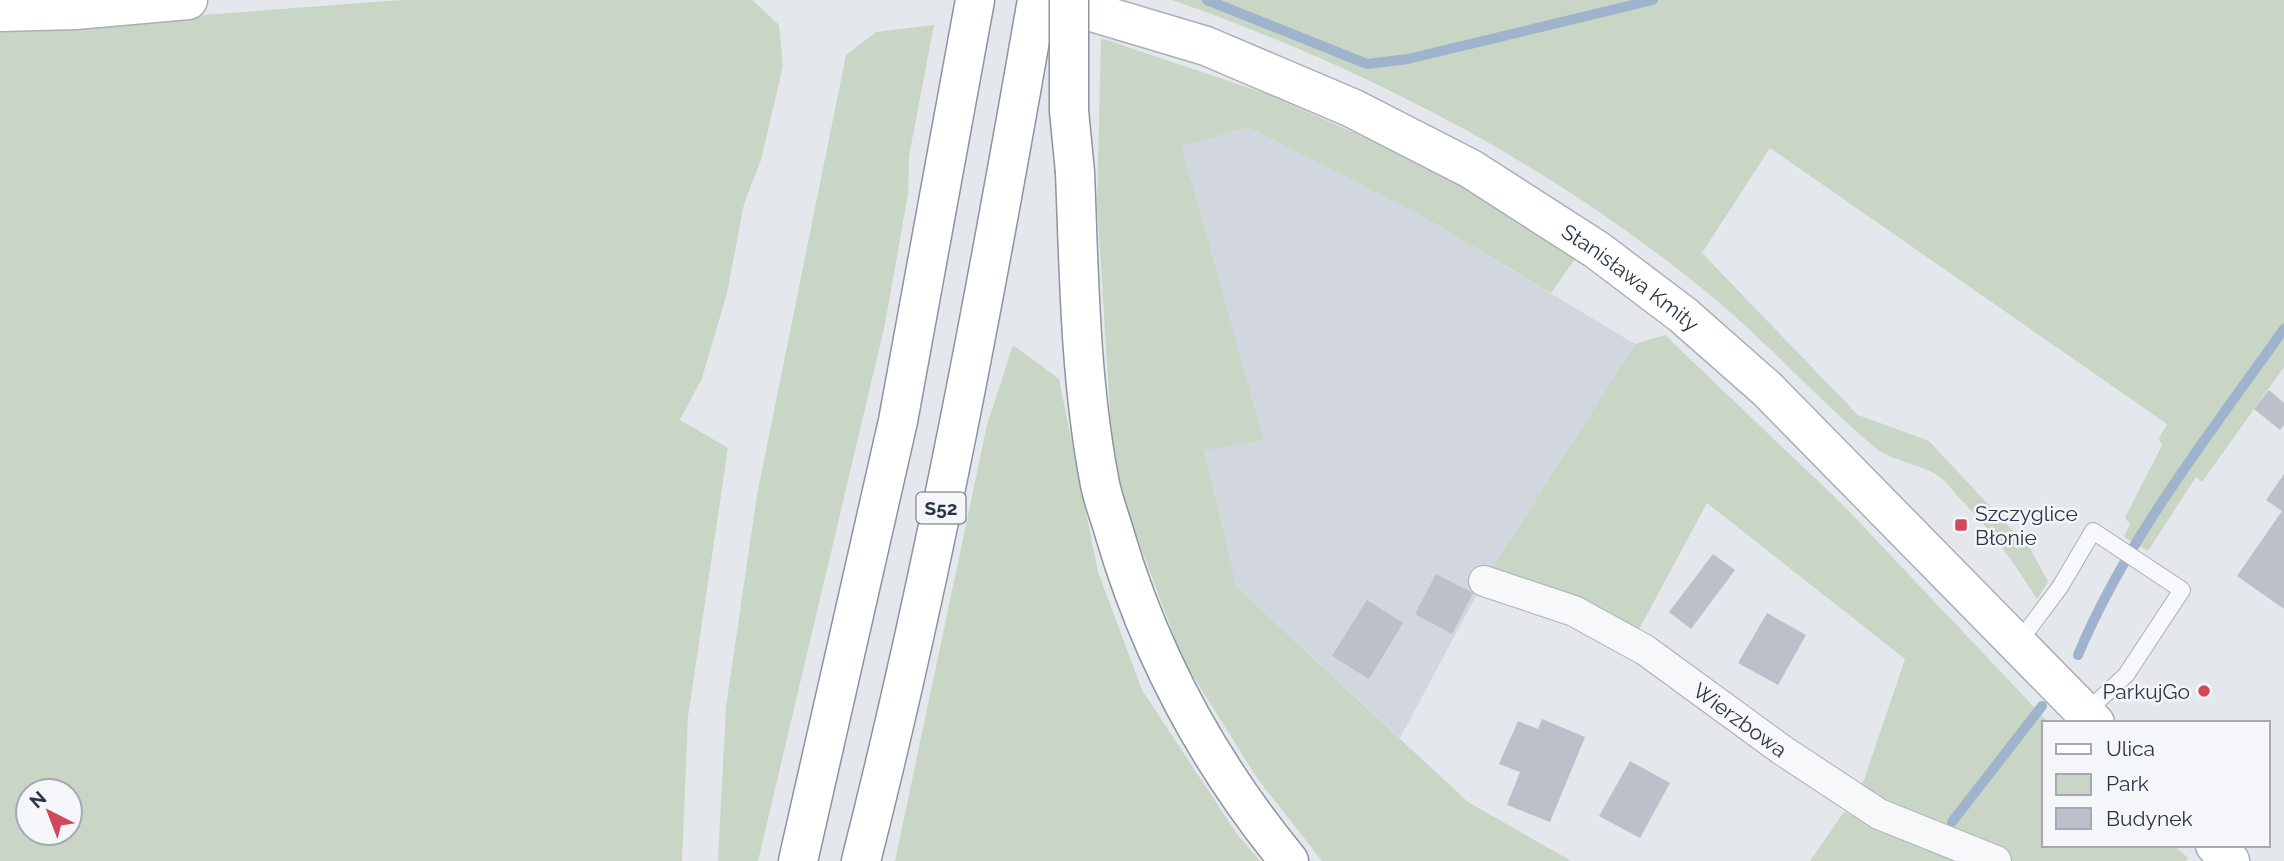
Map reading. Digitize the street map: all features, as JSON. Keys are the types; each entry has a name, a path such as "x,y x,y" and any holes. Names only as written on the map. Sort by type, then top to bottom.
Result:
{"main road":[{"path":"0,12 75,10 188,0"},
{"path":"798,861 898,421 975,0"},
{"name":"S52","path":"862,861 930,561 1011,152 1037,0"},
{"name":"Stanisława Kmity","path":"1052,0 1206,46 1342,103 1471,169 1597,250 1738,362 2090,718"},
{"path":"1069,0 1069,111 1075,172 1084,374 1099,481 1127,575 1158,654 1192,722 1241,796 1289,861"}],"street":[{"name":"Wierzbowa","path":"1484,581 1586,617 1645,650 1783,750 1879,814 1996,861"}],"lane":[{"path":"2018,643 2060,587 2094,531 2182,590 2126,675 2090,718"}],"shaded area":[{"path":"1248,127 1422,216 1635,344 1484,581 1400,738 1237,587 1204,449 1262,440 1182,145"}],"green space":[{"path":"402,0 752,0 779,25 783,66 761,160 744,204 727,293 702,378 680,420 728,448 688,717 682,861 0,861 0,30"},
{"path":"1172,0 2284,0 2284,367 2202,482 2196,477 2148,551 2124,537 2130,524 2125,518 2162,445 2159,438 2167,424 1770,148 1702,253 1858,415 1929,441 2031,550 2048,582 2037,599 1993,536 1943,479 1924,468 1888,455 1872,445 1718,301 1573,194 1510,155 1379,85 1311,54"},
{"path":"934,25 909,156 908,194 885,324 758,861 718,861 726,707 757,495 846,55 876,32"},
{"path":"1101,38 1264,93 1426,164 1577,256 1551,293 1422,216 1248,127 1182,146 1263,440 1204,450 1237,587 1468,802 1571,861 1322,861 1257,778 1183,660 1114,476 1097,203"},
{"path":"1665,335 1845,507 2047,721 2042,721 2042,847 2175,847 2188,858 2186,861 2013,861 1903,817 1858,790 1864,780 1905,659 1707,503 1636,635 1491,570 1635,344"},
{"path":"1013,345 1059,379 1098,572 1142,690 1237,834 1260,861 895,861 987,425"},
{"path":"1844,812 1958,861 1810,861"}],"building":[{"path":"2269,390 2284,403 2284,425 2280,430 2254,409"},
{"path":"2284,474 2284,609 2237,576 2282,511 2266,500"},
{"path":"1713,554 1735,570 1691,629 1669,612"},
{"path":"1436,574 1473,593 1452,634 1415,614"},
{"path":"1367,600 1403,623 1369,679 1332,656"},
{"path":"1767,613 1806,635 1778,685 1738,663"},
{"path":"1542,719 1585,737 1550,822 1507,805 1520,772 1499,764 1518,721 1538,729"},
{"path":"1630,761 1670,783 1640,838 1599,816"}],"waterway":[{"path":"1207,0 1367,64 1408,59 1653,0"},
{"path":"2078,655 2098,612 2145,528 2284,329"},
{"path":"1952,822 2042,706"}],"place":[{"name":"Szczyglice Błonie","path":"1961,525"},
{"name":"ParkujGo","path":"2204,691"}]}
